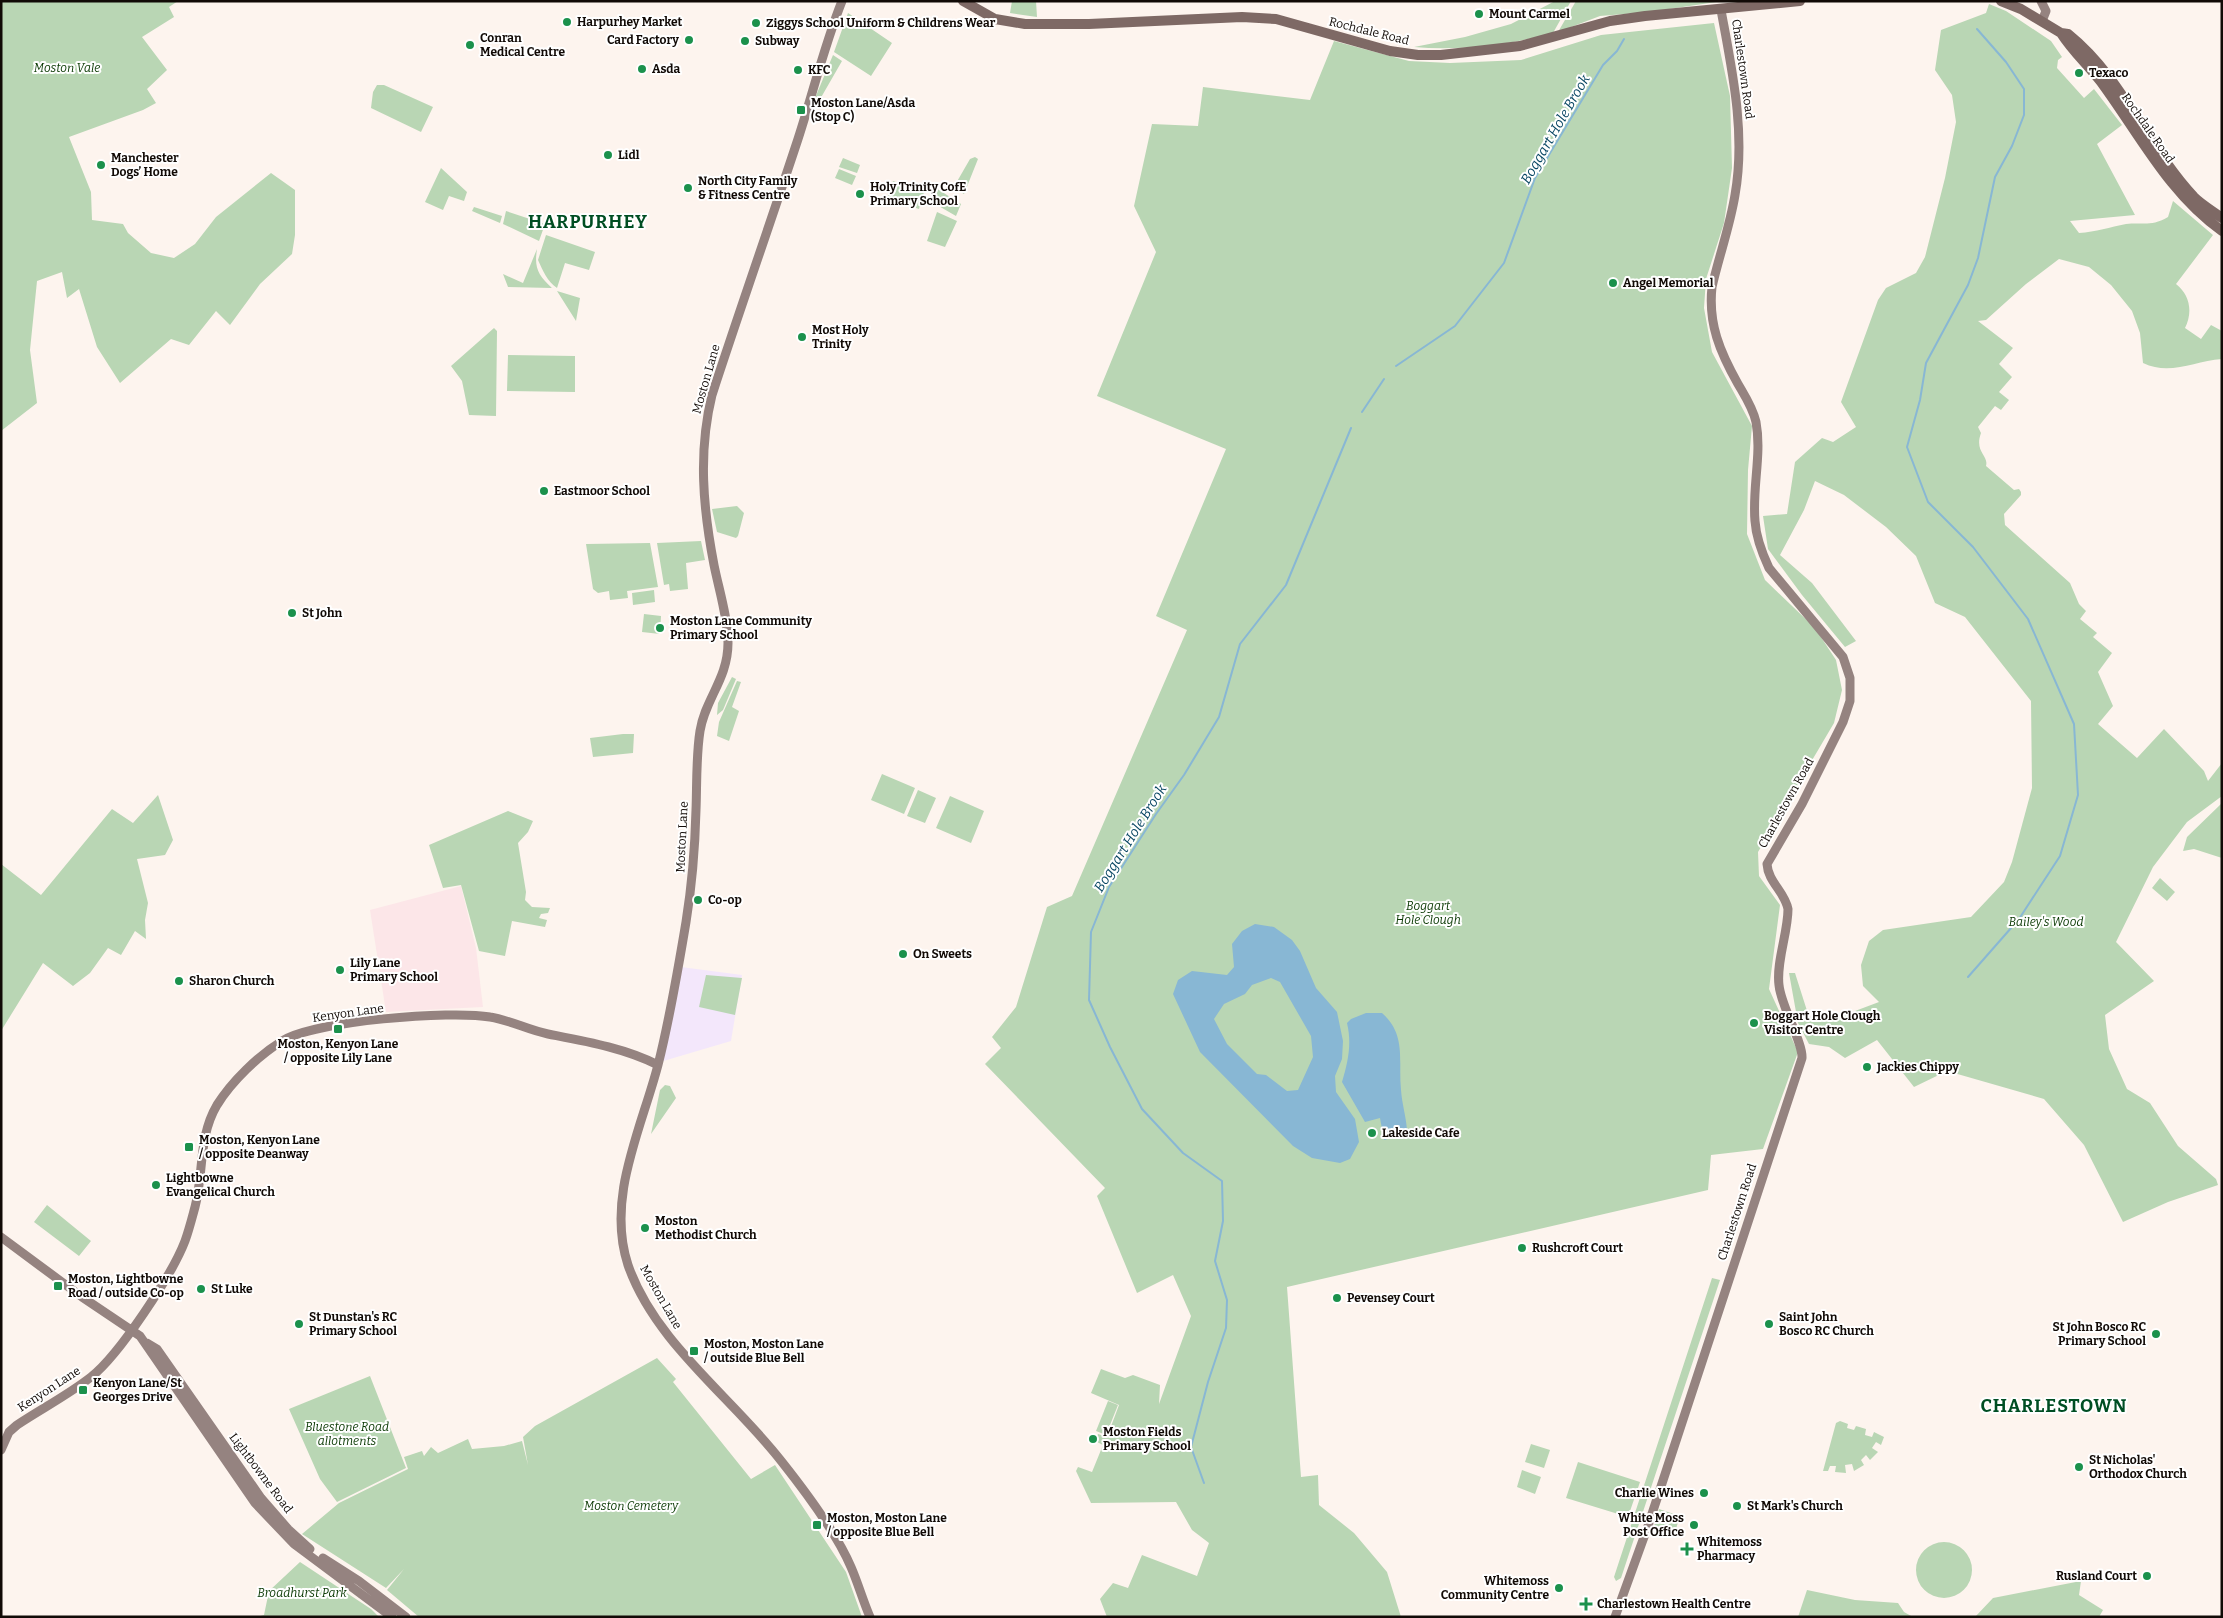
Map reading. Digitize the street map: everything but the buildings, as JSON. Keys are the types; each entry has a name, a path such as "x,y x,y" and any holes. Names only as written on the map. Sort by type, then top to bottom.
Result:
{"main road":[{"name":"Rochdale Road","path":"962,1 995,19 1025,24 1089,24 1242,17 1276,20 1378,48 1418,55 1500,50 1538,42 1610,21 1721,10 1762,3 1800,1"},
{"name":"Rochdale Road","path":"2001,1 2042,21 2061,33 2068,34 2100,64 2180,181 2196,199 2222,218"},
{"name":"Rochdale Road","path":"2061,33 2068,44 2086,62 2106,88 2178,192 2222,232"}],"street":[{"name":"Moston Lane","path":"842,1 824,49 805,118 770,227 712,394 707,415 703,443 703,477 710,541 728,634 728,659 722,680 700,727 693,876 673,993 658,1065 622,1193 621,1234 632,1273 652,1310 672,1340 781,1460 850,1565 870,1617"},
{"path":"2041,1 2046,11 2042,21"},
{"name":"Charlestown Road","path":"1615,1617 1646,1533 1802,1058 1802,1052 1791,1026 1779,984 1788,909 1787,901 1768,874 1767,864 1836,739 1850,701 1850,678 1843,657 1769,568 1761,551 1755,520 1757,446 1755,419 1721,354 1713,327 1710,300 1736,193 1738,153 1736,98 1721,10"},
{"name":"Kenyon Lane","path":"1,1450 9,1432 17,1424 92,1377 113,1355 132,1330 169,1274 185,1242 196,1204 206,1134 214,1111 228,1090 246,1071 283,1040 309,1031 356,1022 444,1015 474,1015 500,1019 532,1030 589,1042 658,1065"},
{"name":"Lightbowne Road","path":"1,1237 157,1349 261,1498 288,1529 328,1562 359,1581 406,1617"},
{"name":"Lightbowne Road","path":"143,1340 260,1509 294,1544 392,1617"}],"shaded area":[{"path":"461,886 476,948 483,1007 386,1012 370,910"},
{"path":"681,967 742,975 731,1041 660,1062"}],"green space":[{"name":"Moston Vale","path":"1,1 178,1 169,7 174,17 142,37 167,70 147,89 156,103 143,110 69,137 91,192 92,220 123,224 128,233 151,253 174,258 195,244 216,217 271,173 295,190 295,235 292,254 260,284 230,325 216,311 189,345 171,339 120,383 97,347 79,289 67,298 62,272 37,281 30,350 37,403 1,431"},
{"path":"1012,1 1036,1 1037,17 1010,13"},
{"path":"1555,1 1571,1 1553,33 1519,41 1484,46 1414,47 1465,37 1511,24"},
{"path":"1576,1 1723,1 1649,12 1600,16 1558,32"},
{"name":"Bailey's Wood","path":"1989,4 2006,11 2051,41 2062,57 2058,60 2057,68 2084,98 2094,89 2122,125 2097,144 2135,215 2070,221 2079,233 2126,224 2157,222 2168,217 2173,201 2213,235 2176,284 2181,288 2189,304 2189,316 2185,328 2201,339 2211,325 2222,331 2222,359 2172,368 2153,367 2143,363 2140,333 2132,311 2111,285 2089,267 2059,259 2026,284 1986,320 1978,321 2013,348 1999,364 2012,377 1999,392 2009,400 2001,410 1995,406 1978,427 1981,433 1979,439 1980,449 1986,459 1986,466 2014,490 2019,489 2021,492 2021,495 2004,514 2005,525 2070,583 2079,604 2086,611 2080,619 2097,633 2093,637 2112,653 2098,672 2113,706 2098,724 2137,758 2164,729 2204,771 2208,781 2222,763 2222,796 2187,822 2153,867 2116,942 2154,981 2105,1015 2109,1049 2127,1089 2150,1103 2178,1146 2216,1179 2218,1185 2168,1202 2123,1222 2084,1145 2044,1099 1947,1071 1914,1087 1877,1040 1845,1058 1829,1047 1809,1044 1798,1023 1789,973 1795,973 1809,1017 1847,1014 1879,1002 1863,986 1861,965 1869,941 1883,930 1971,917 2004,882 2012,862 2032,788 2031,701 1965,617 1935,603 1916,556 1886,527 1844,495 1815,481 1804,510 1780,555 1812,583 1856,641 1845,647 1802,595 1768,549 1763,516 1787,514 1795,462 1822,438 1833,442 1856,427 1841,402 1878,300 1886,288 1916,273 1925,257 1945,178 1956,122 1952,95 1935,70 1941,30 1986,13"},
{"path":"848,13 892,43 871,76 834,52"},
{"name":"Boggart Hole Clough","path":"1714,23 1730,96 1732,168 1724,223 1706,279 1704,308 1712,352 1752,426 1748,470 1747,534 1765,580 1815,628 1836,660 1842,690 1834,723 1758,852 1759,876 1780,905 1769,989 1798,1052 1763,1149 1711,1155 1708,1190 1287,1287 1301,1477 1318,1475 1319,1505 1354,1533 1387,1572 1401,1617 1107,1617 1100,1599 1113,1583 1128,1588 1142,1555 1197,1576 1209,1543 1192,1530 1176,1502 1091,1503 1076,1471 1078,1467 1092,1472 1103,1445 1095,1441 1098,1434 1107,1437 1119,1405 1091,1393 1101,1369 1125,1378 1133,1375 1160,1385 1159,1404 1191,1316 1173,1275 1137,1293 1097,1196 1105,1188 985,1064 1001,1048 992,1037 1016,1007 1047,907 1072,896 1187,630 1156,616 1226,449 1097,396 1156,252 1134,206 1152,124 1198,126 1203,87 1310,100 1334,41 1409,61 1450,63 1521,60 1601,35"},
{"path":"833,55 842,61 819,101 815,98"},
{"path":"377,85 384,85 433,107 421,132 371,108 373,92"},
{"path":"975,157 978,159 964,194 956,189 955,185 970,159"},
{"path":"843,158 860,165 857,173 839,167"},
{"path":"441,168 467,192 464,201 449,196 443,210 425,202"},
{"path":"839,169 856,176 852,185 835,178"},
{"path":"893,181 924,192 919,209 887,198"},
{"path":"936,188 961,204 956,216 930,201"},
{"path":"474,207 502,216 500,223 472,211"},
{"path":"506,211 545,224 539,241 503,224"},
{"path":"937,212 957,221 945,247 927,241"},
{"path":"546,235 595,252 589,270 565,263 557,288 546,276 538,260"},
{"path":"537,249 536,261 538,271 552,288 508,287 503,274 523,283"},
{"path":"557,291 580,298 576,321"},
{"path":"494,328 497,331 496,416 469,415 462,381 451,366"},
{"path":"508,355 575,356 575,392 507,391"},
{"path":"737,506 744,513 738,536 736,538 717,532 712,509"},
{"path":"701,541 705,560 686,563 688,589 670,591 669,584 664,585 657,543"},
{"path":"650,543 658,587 627,591 628,598 610,600 609,591 598,593 593,589 586,544"},
{"path":"654,590 655,602 633,605 632,593"},
{"path":"644,614 661,616 660,634 642,632"},
{"path":"732,677 736,679 723,710 717,715 718,703"},
{"path":"737,681 741,682 732,707 739,711 729,741 717,736 719,722"},
{"path":"634,734 633,753 593,757 590,738"},
{"path":"882,774 915,788 904,814 871,800"},
{"path":"918,790 936,798 925,823 907,816"},
{"path":"158,795 173,840 165,855 137,859 148,903 145,920 146,939 135,931 121,955 108,948 90,973 73,986 43,963 1,1031 1,864 41,895 112,809 133,823"},
{"path":"950,796 984,811 971,843 936,828"},
{"path":"2222,803 2222,858 2194,849 2183,851 2187,837"},
{"path":"508,811 533,821 528,832 518,843 526,892 525,900 532,907 550,908 548,913 541,914 539,918 547,920 545,927 512,921 505,956 479,951 461,885 443,888 429,845"},
{"path":"2160,878 2175,892 2167,901 2152,888"},
{"path":"706,975 742,978 735,1015 699,1007"},
{"path":"665,1085 670,1086 676,1098 651,1134 660,1090"},
{"path":"47,1205 91,1241 79,1256 34,1222"},
{"path":"1712,1278 1720,1280 1621,1578 1616,1581 1614,1577"},
{"name":"Moston Cemetery","path":"657,1358 676,1379 673,1382 751,1479 775,1465 846,1572 862,1617 419,1617 387,1590 404,1569 386,1588 302,1534 339,1503 408,1469 404,1457 422,1451 424,1456 431,1447 438,1453 468,1439 472,1449 504,1446 522,1441 528,1465 523,1437 535,1426"},
{"name":"Bluestone Road allotments","path":"370,1376 406,1468 337,1502 320,1479 289,1409"},
{"path":"1108,1401 1118,1405 1106,1435 1096,1431"},
{"path":"1840,1421 1848,1424 1847,1428 1854,1430 1856,1426 1866,1429 1865,1435 1872,1437 1874,1432 1884,1437 1881,1445 1876,1442 1872,1448 1878,1452 1870,1460 1866,1455 1861,1460 1864,1465 1854,1471 1852,1464 1845,1465 1846,1473 1835,1472 1836,1466 1830,1466 1828,1471 1823,1471 1836,1423"},
{"path":"1531,1444 1550,1450 1544,1468 1525,1462"},
{"path":"1578,1462 1640,1482 1628,1517 1566,1498"},
{"path":"1522,1470 1541,1477 1535,1494 1517,1487"},
{"path":"1659,1509 1680,1516 1675,1532 1669,1536 1653,1530"},
{"path":"1944,1542 1955,1544 1964,1550 1970,1559 1972,1570 1970,1581 1964,1590 1955,1596 1944,1598 1933,1596 1924,1590 1918,1581 1916,1570 1918,1559 1924,1550 1933,1544"},
{"name":"Broadhurst Park","path":"300,1562 371,1609 379,1617 257,1617 264,1615 269,1591"},
{"path":"2081,1581 2079,1595 2103,1610 2099,1617 1975,1617 1993,1598"},
{"path":"1807,1590 1855,1600 1898,1603 1904,1612 1913,1617 1798,1617"}],"water":[{"path":"1255,924 1274,927 1292,940 1300,951 1316,988 1337,1012 1343,1041 1342,1059 1335,1076 1336,1092 1355,1119 1359,1142 1350,1159 1340,1163 1312,1158 1293,1146 1200,1052 1173,994 1178,980 1192,971 1227,975 1234,967 1232,944 1242,931","holes":["1271,978 1280,982 1311,1036 1313,1057 1298,1090 1287,1091 1266,1075 1257,1074 1227,1044 1214,1019 1224,1004 1245,994 1252,985"]},
{"path":"1366,1013 1382,1013 1390,1021 1395,1030 1400,1049 1401,1090 1407,1130 1406,1134 1384,1140 1380,1118 1365,1122 1342,1082 1349,1053 1347,1023 1351,1019"}],"waterway":[{"path":"1968,977 2019,919 2060,856 2078,795 2074,724 2028,619 1973,547 1928,502 1907,447 1920,400 1926,363 1968,285 1978,258 1995,177 2012,146 2024,115 2024,89 2006,62 1977,29"},
{"name":"Boggart Hole Brook","path":"1396,366 1455,326 1504,263 1535,178 1603,65 1617,51 1624,39"},
{"name":"Boggart Hole Brook","path":"1362,412 1384,379"},
{"name":"Boggart Hole Brook","path":"1204,1483 1191,1447 1208,1382 1226,1328 1227,1300 1215,1261 1223,1221 1222,1181 1183,1153 1142,1109 1110,1047 1089,1000 1091,932 1109,887 1156,814 1184,775 1219,717 1240,644 1286,585 1351,428"}],"place":[{"name":"Mount Carmel","path":"1479,14"},
{"name":"Harpurhey Market","path":"567,22"},
{"name":"Ziggys School Uniform & Childrens Wear","path":"756,23"},
{"name":"Card Factory","path":"689,40"},
{"name":"Subway","path":"745,41"},
{"name":"Conran Medical Centre","path":"470,45"},
{"name":"Asda","path":"642,69"},
{"name":"KFC","path":"798,70"},
{"name":"Texaco","path":"2079,73"},
{"name":"Moston Lane/Asda (Stop C)","path":"801,110"},
{"name":"Lidl","path":"608,155"},
{"name":"Manchester Dogs’ Home","path":"101,165"},
{"name":"North City Family & Fitness Centre","path":"688,188"},
{"name":"Holy Trinity CofE Primary School","path":"860,194"},
{"name":"Angel Memorial","path":"1613,283"},
{"name":"Most Holy Trinity","path":"802,337"},
{"name":"Eastmoor School","path":"544,491"},
{"name":"St John","path":"292,613"},
{"name":"Moston Lane Community Primary School","path":"660,628"},
{"name":"Co-op","path":"698,900"},
{"name":"On Sweets","path":"903,954"},
{"name":"Lily Lane Primary School","path":"340,970"},
{"name":"Sharon Church","path":"179,981"},
{"name":"Boggart Hole Clough Visitor Centre","path":"1754,1023"},
{"name":"Moston, Kenyon Lane / opposite Lily Lane","path":"338,1029"},
{"name":"Jackies Chippy","path":"1867,1067"},
{"name":"Lakeside Cafe","path":"1372,1133"},
{"name":"Moston, Kenyon Lane / opposite Deanway","path":"189,1147"},
{"name":"Lightbowne Evangelical Church","path":"156,1185"},
{"name":"Moston Methodist Church","path":"645,1228"},
{"name":"Rushcroft Court","path":"1522,1248"},
{"name":"Moston, Lightbowne Road / outside Co-op","path":"58,1286"},
{"name":"St Luke","path":"201,1289"},
{"name":"Pevensey Court","path":"1337,1298"},
{"name":"St Dunstan's RC Primary School","path":"299,1324"},
{"name":"Saint John Bosco RC Church","path":"1769,1324"},
{"name":"St John Bosco RC Primary School","path":"2156,1334"},
{"name":"Moston, Moston Lane / outside Blue Bell","path":"694,1351"},
{"name":"Kenyon Lane/St Georges Drive","path":"83,1390"},
{"name":"Moston Fields Primary School","path":"1093,1439"},
{"name":"St Nicholas' Orthodox Church","path":"2079,1467"},
{"name":"Charlie Wines","path":"1704,1493"},
{"name":"St Mark's Church","path":"1737,1506"},
{"name":"Moston, Moston Lane / opposite Blue Bell","path":"817,1525"},
{"name":"White Moss Post Office","path":"1694,1525"},
{"name":"Whitemoss Pharmacy","path":"1687,1549"},
{"name":"Rusland Court","path":"2147,1576"},
{"name":"Whitemoss Community Centre","path":"1559,1588"},
{"name":"Charlestown Health Centre","path":"1586,1604"}],"district":[{"name":"HARPURHEY","path":"588,222"},
{"name":"CHARLESTOWN","path":"2054,1406"}]}
